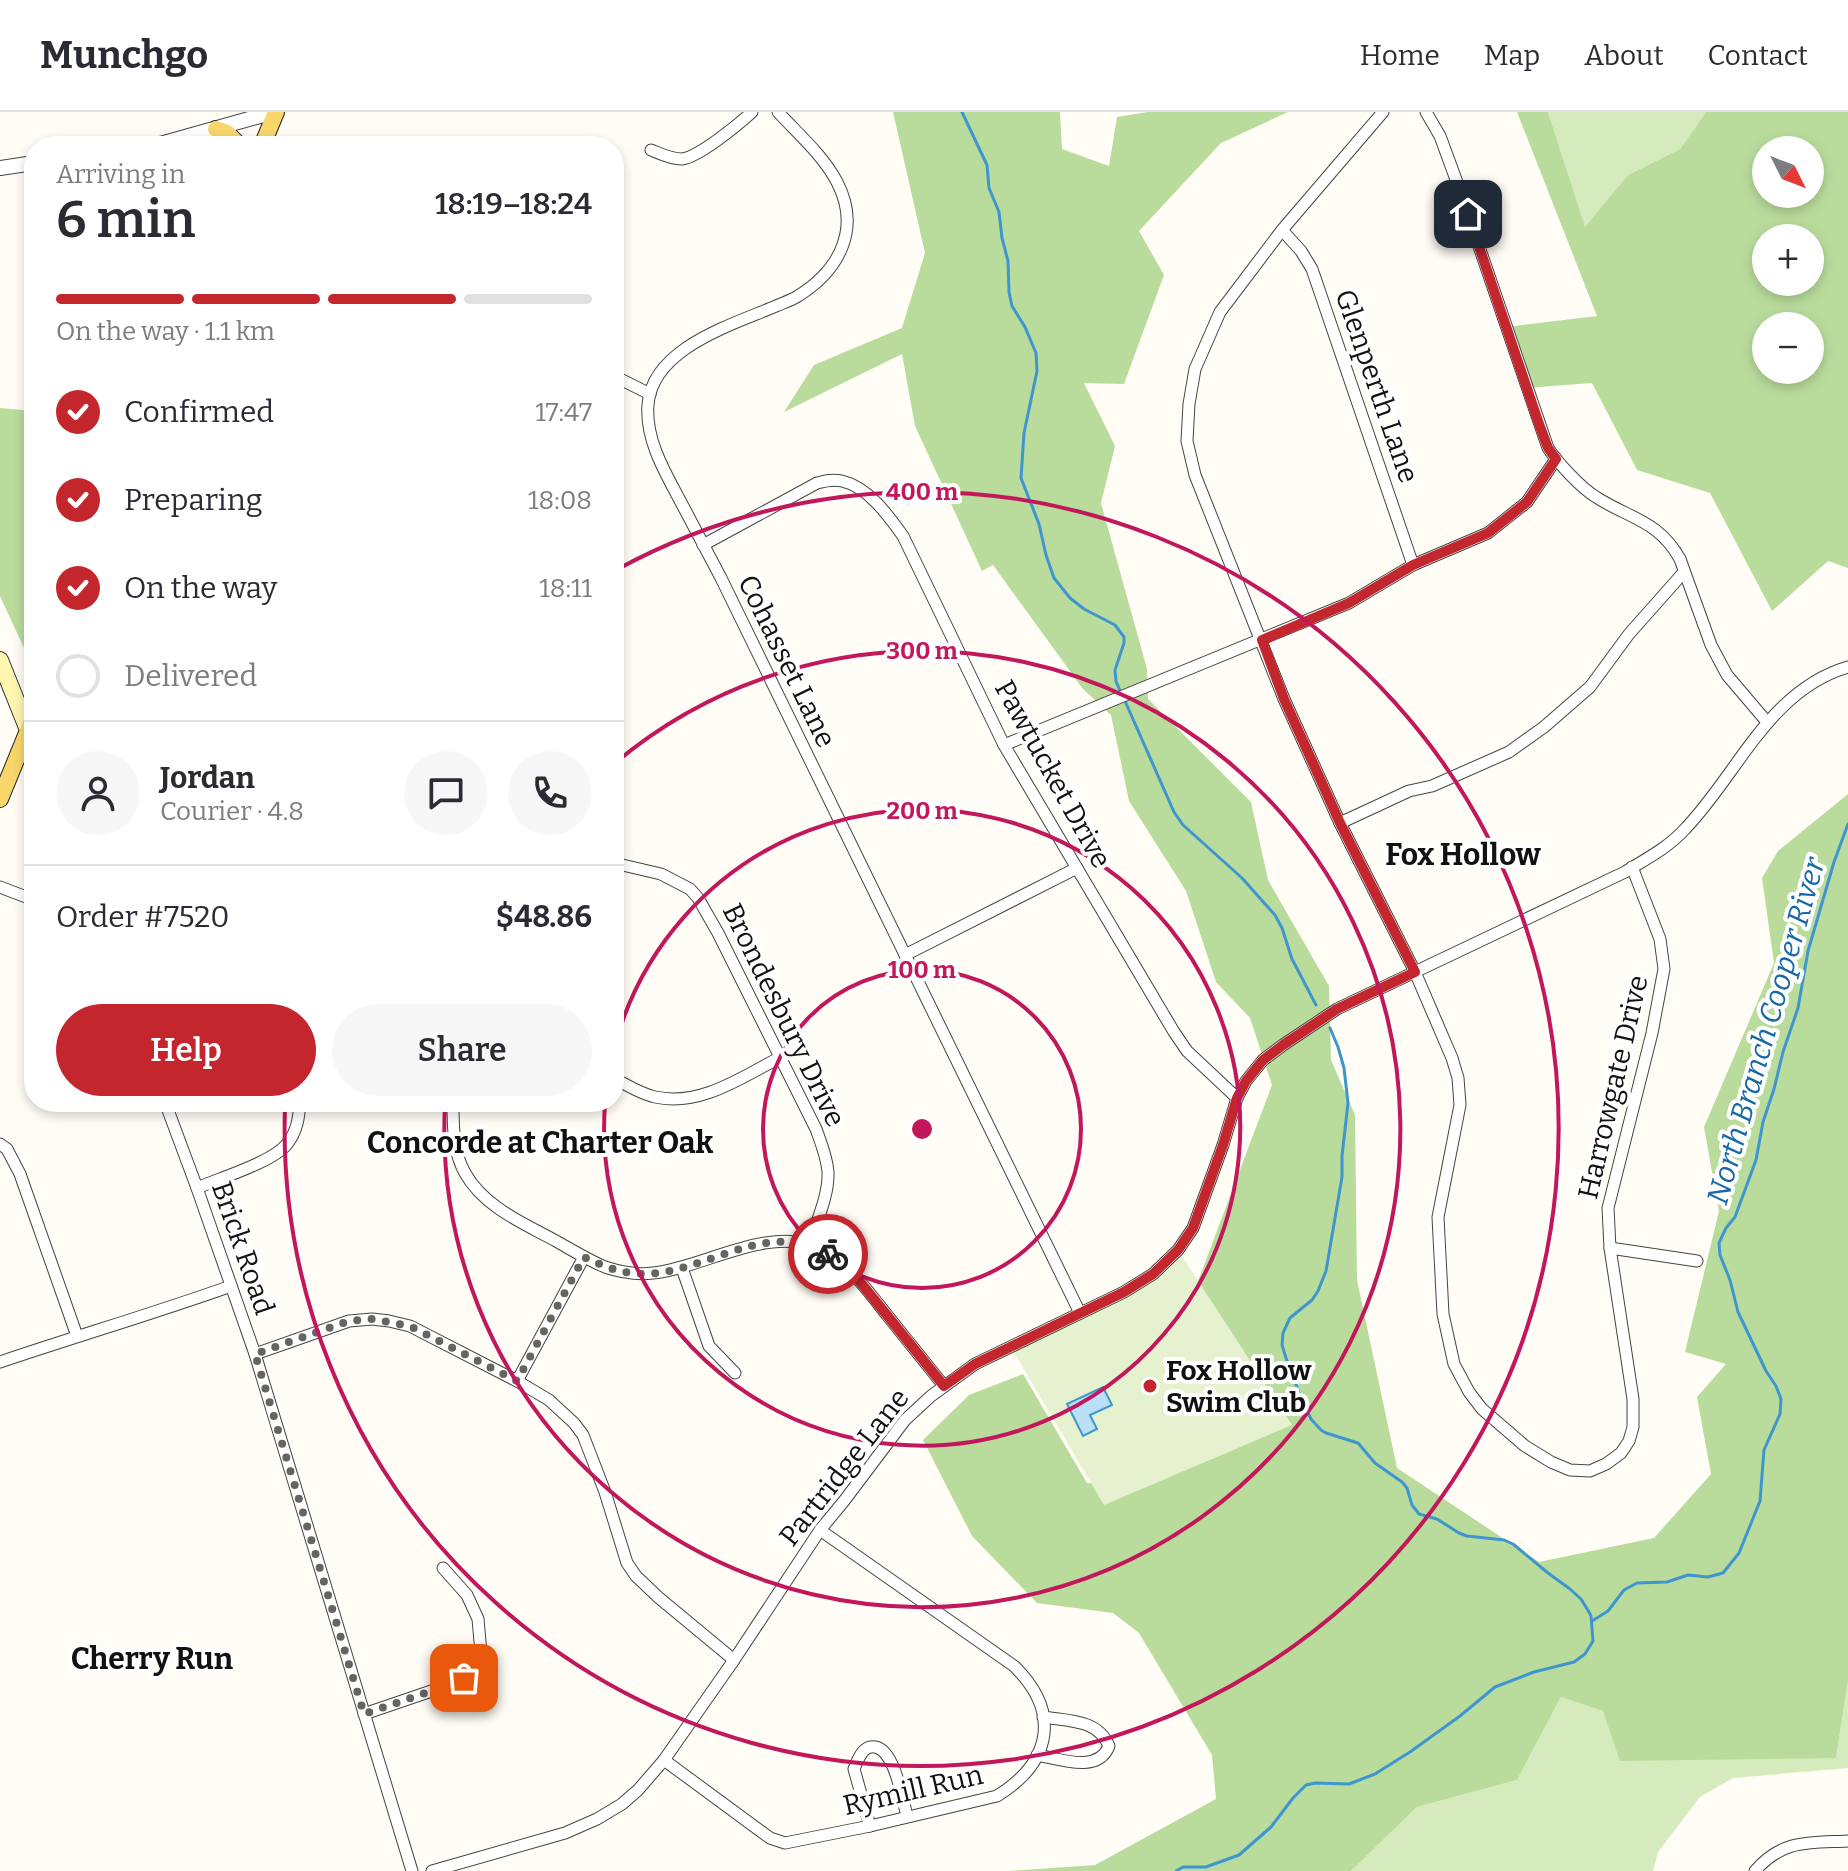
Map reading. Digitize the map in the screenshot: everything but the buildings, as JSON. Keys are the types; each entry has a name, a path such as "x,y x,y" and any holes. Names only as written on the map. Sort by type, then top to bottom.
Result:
{"main road":[{"path":"266,136 275,112"},
{"path":"216,129 230,136"},
{"path":"0,660 24,709"},
{"path":"0,799 24,740"}],"street":[{"path":"190,136 275,112"},
{"path":"651,150 668,157 688,158 752,112"},
{"path":"624,381 650,394 659,374 684,349 798,296 824,275 842,250 847,234 844,198 820,157 778,112"},
{"name":"Harrowgate Drive","path":"1383,112 1282,230 1220,312 1195,369 1187,441 1195,475 1284,699 1340,823 1415,972 1458,1078 1460,1105 1438,1217 1443,1314 1454,1364 1469,1392 1503,1429 1551,1462 1570,1470 1590,1471 1606,1464 1621,1453 1633,1427 1633,1399 1610,1248 1608,1208 1652,1033 1664,953 1632,867"},
{"path":"1426,112 1440,136 1458,185 1548,448 1594,496 1653,527 1672,546 1711,645 1727,675 1767,722"},
{"path":"0,168 24,164"},
{"name":"Glenperth Lane","path":"1282,230 1312,269 1413,565"},
{"name":"Cohasset Lane","path":"650,394 650,431 660,462 1080,1313"},
{"path":"1004,745 1349,603 1413,565 1488,533 1527,502 1556,459"},
{"name":"Pawtucket Drive","path":"703,545 817,483 845,481 867,494 903,536 1004,745 1174,1032 1187,1051 1237,1098"},
{"path":"1340,823 1409,791 1432,786 1509,752 1544,727 1590,687 1629,634 1684,572"},
{"name":"Partridge Lane","path":"432,1871 565,1833 597,1819 638,1790 664,1760 734,1660 820,1530 905,1420 975,1364 1124,1292 1153,1274 1178,1250 1193,1228 1237,1098 1263,1060 1337,1009 1632,867 1659,850 1683,832 1710,801 1767,722 1790,699 1812,683 1848,667"},
{"name":"Brondesbury Drive","path":"624,865 677,881 698,898 816,1129 828,1173 826,1194 809,1245"},
{"path":"905,955 1077,868"},
{"path":"0,887 24,896"},
{"path":"624,1083 655,1097 706,1095 779,1058"},
{"name":"Brick Road","path":"169,1112 255,1354 412,1871"},
{"path":"197,1188 272,1156 286,1146 296,1127 298,1112"},
{"path":"453,1112 458,1157 473,1185 501,1210 584,1257 632,1273 652,1273 682,1268 741,1248 770,1243 798,1242 817,1247 838,1260 857,1278 944,1386"},
{"path":"0,1144 7,1149 20,1174 77,1336"},
{"path":"1610,1248 1697,1261"},
{"path":"517,1381 584,1257"},
{"path":"682,1268 709,1346 735,1373"},
{"path":"0,1362 231,1286"},
{"path":"255,1354 349,1321 372,1319 410,1326 549,1400 583,1435 627,1563 636,1576 734,1660"},
{"path":"820,1530 1014,1666 1028,1679 1038,1697 1043,1717 1096,1728 1105,1736 1109,1746 1106,1754 1097,1761 1086,1763 1037,1755"},
{"path":"364,1714 449,1685 464,1678 473,1669 481,1653 478,1619 467,1595 443,1568"},
{"name":"Rymill Run","path":"664,1760 770,1838 785,1843 997,1796 1014,1785 1029,1769 1046,1730 1043,1717"},
{"path":"870,1826 854,1769 863,1751 870,1747 886,1752 891,1761 907,1816"},
{"path":"1755,1871 1773,1853 1800,1844 1848,1841"}],"green space":[{"path":"893,112 1060,112 1062,149 1109,166 1117,117 1148,112 1288,112 1221,143 1139,231 1164,275 1124,384 1084,383 1115,446 1101,503 1147,669 1148,699 1251,802 1268,880 1329,986 1331,1060 1355,1115 1357,1280 1397,1468 1539,1562 1654,1538 1711,1474 1697,1397 1726,1364 1685,1352 1719,1211 1704,1127 1774,963 1762,878 1778,851 1848,794 1848,1681 1836,1758 1620,1761 1603,1711 1561,1697 1517,1780 1417,1807 1351,1871 1008,1871 1095,1865 1216,1799 1212,1755 1139,1633 1113,1613 1037,1603 972,1536 923,1440 969,1395 1023,1374 1087,1483 1149,1485 1189,1305 1272,1085 1250,1018 1216,982 1186,891 1129,801 1111,715 1083,689 993,565 982,571 915,426 902,354 784,412 814,365 902,328 925,253"},
{"path":"1517,112 1548,112 1585,227 1628,175 1680,149 1706,112 1848,112 1848,568 1828,561 1772,611 1710,493 1637,470 1592,383 1526,388 1506,327 1597,316"},
{"path":"1548,112 1706,112 1680,149 1628,175 1585,228"},
{"path":"0,408 24,410 24,648 0,596"},
{"name":"Fox Hollow Swim Club","path":"1178,1250 1292,1425 1104,1505 1011,1347 1124,1292"},
{"path":"1848,1681 1848,1768 1733,1778 1700,1797 1658,1852 1653,1871 1351,1871 1417,1807 1517,1780 1561,1697 1603,1711 1836,1758"}],"water":[{"path":"1103,1387 1112,1405 1090,1415 1097,1429 1083,1436 1067,1404"}],"waterway":[{"path":"962,112 987,165 989,188 999,212 1008,261 1012,306 1036,353 1037,371 1024,433 1021,478 1039,524 1054,578 1070,598 1115,625 1124,637 1115,670 1120,691"},
{"path":"1125,701 1174,812 1183,825 1242,878 1275,915 1292,959 1316,1005"},
{"name":"North Branch Cooper River","path":"1592,1621 1608,1611 1624,1590 1637,1583 1667,1582 1688,1575 1708,1577 1723,1573 1739,1553 1760,1501 1764,1450 1780,1414 1781,1399 1738,1312 1719,1243 1735,1217 1756,1160 1763,1122 1798,1008 1808,951 1848,824"},
{"path":"1176,1871 1183,1867 1206,1867 1239,1855 1271,1827 1306,1785 1349,1784 1375,1774 1460,1716 1495,1687 1534,1672 1574,1662 1585,1654 1593,1641 1591,1616 1581,1599 1570,1589 1513,1544 1467,1536 1437,1519 1419,1514 1402,1482 1375,1463 1358,1443 1321,1430 1311,1419 1301,1398 1282,1345 1283,1333 1290,1318 1312,1300 1326,1271 1342,1177 1348,1103 1344,1068 1330,1028"}],"way so far":[{"path":"464,1678 364,1714 255,1354 349,1321 372,1319 410,1326 517,1381 584,1257 632,1273 652,1273 682,1268 741,1248 770,1243 798,1242 817,1247 828,1254"}],"place":[{"name":"Fox Hollow Swim Club","path":"1150,1386"}],"district":[{"name":"Fox Hollow","path":"1463,855"},
{"name":"Concorde at Charter Oak","path":"540,1143"},
{"name":"Cherry Run","path":"152,1659"}],"route":[{"path":"828,1254 857,1278 944,1386 975,1364 1124,1292 1153,1274 1178,1250 1193,1228 1237,1098 1263,1060 1337,1009 1415,972 1340,823 1284,699 1262,640 1349,603 1413,565 1488,533 1527,502 1556,459 1539,424 1468,214"}]}
